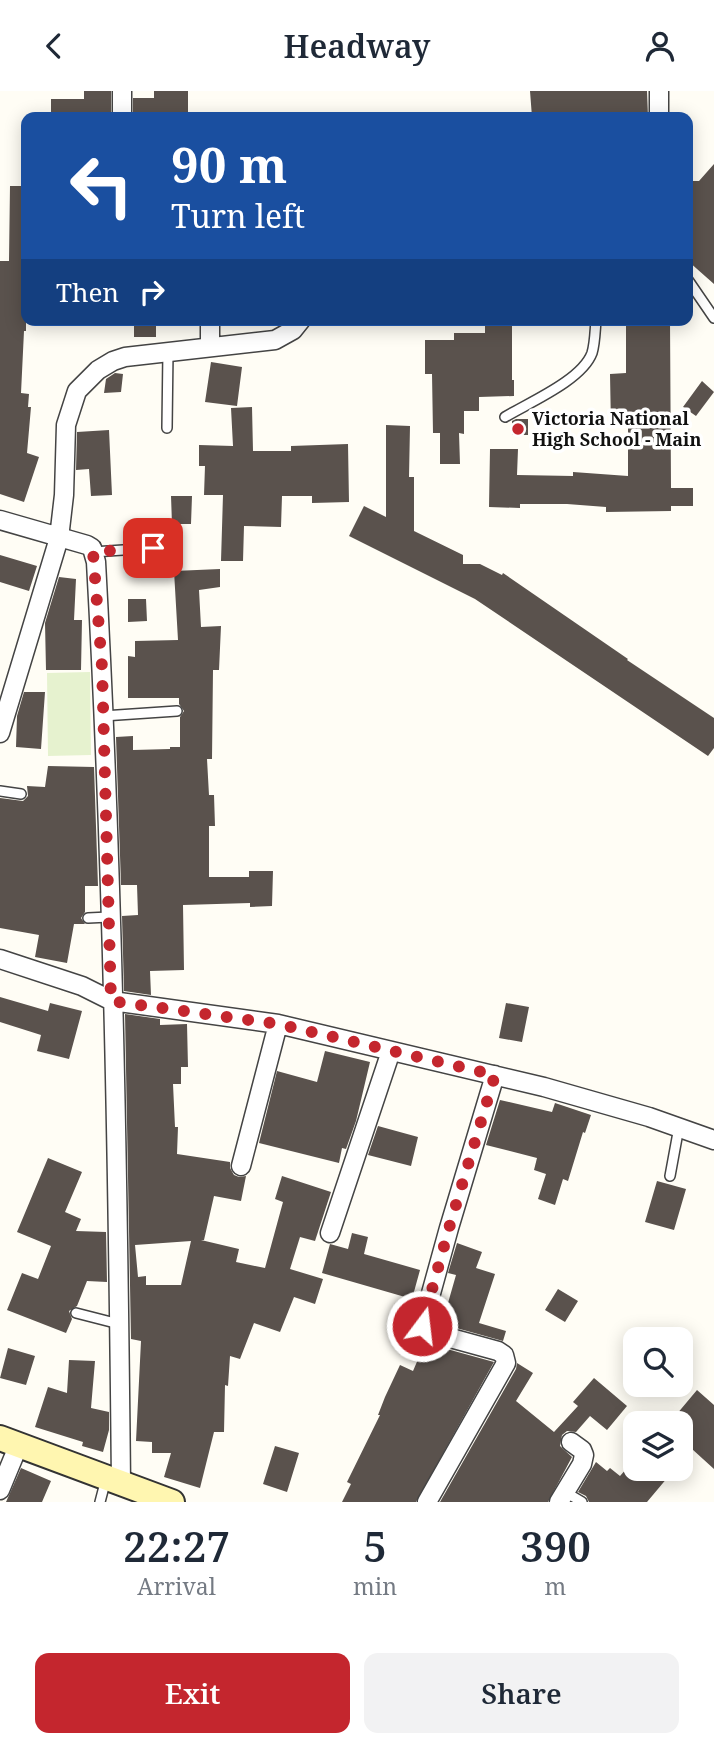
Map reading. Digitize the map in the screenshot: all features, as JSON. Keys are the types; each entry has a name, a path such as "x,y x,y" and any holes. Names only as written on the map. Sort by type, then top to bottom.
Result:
{"main road":[{"path":"9,1441 159,1500"}],"street":[{"path":"122,91 122,112"},
{"path":"659,91 659,112"},
{"path":"209,326 210,347"},
{"path":"0,733 59,538 64,495 66,425 77,391 98,370 113,361 145,353 275,339 296,326"},
{"path":"0,520 93,550 96,562 103,716 119,1324 114,1481"},
{"path":"0,959 82,986 111,1001 278,1024 610,1105 714,1140"},
{"path":"241,1166 278,1024"},
{"path":"330,1233 391,1051"},
{"path":"427,1502 506,1363 501,1352 431,1333 425,1331 422,1326 495,1075"},
{"path":"0,1490 9,1441"},
{"path":"562,1497 584,1455 582,1450 571,1442"}],"lane":[{"path":"693,287 714,318"},
{"path":"505,417 581,369 593,351 595,326"},
{"path":"167,428 168,351"},
{"path":"93,550 153,548"},
{"path":"103,716 177,711"},
{"path":"0,790 21,794"},
{"path":"88,918 109,917"},
{"path":"670,1176 679,1127"},
{"path":"76,1313 119,1324"},
{"path":"100,1502 114,1481"},
{"path":"562,1497 582,1502"}],"green space":[{"path":"90,672 91,755 48,756 47,673"}],"building":[{"path":"84,91 111,91 111,112 51,112 51,99 84,99"},
{"path":"154,91 188,91 188,112 133,112 133,98 154,98"},
{"path":"530,91 647,91 648,112 532,112"},
{"path":"714,164 714,284 693,265 693,181 699,181"},
{"path":"10,186 21,186 21,326 26,326 26,331 21,393 29,394 28,407 31,407 27,453 39,457 24,502 0,494 0,261 9,261"},
{"path":"134,326 156,326 156,337 134,337"},
{"path":"485,326 512,326 514,396 479,397 479,411 464,411 464,434 459,433 460,464 440,464 440,433 433,433 432,374 425,374 425,340 454,340 454,333 485,333"},
{"path":"626,326 670,326 671,488 693,488 693,506 671,506 671,511 606,512 606,507 567,504 520,504 520,508 489,507 490,449 518,449 517,475 573,476 573,472 628,476 628,426 611,427 610,374 626,373"},
{"path":"211,362 242,367 237,406 205,402"},
{"path":"115,373 123,374 121,392 104,393 106,379"},
{"path":"702,381 714,392 696,416 683,407"},
{"path":"252,407 253,451 291,451 291,446 348,444 349,502 312,503 312,496 282,496 281,527 244,526 243,561 221,561 223,495 204,495 205,466 199,466 199,445 233,446 231,408"},
{"path":"528,419 528,435 512,435 512,421"},
{"path":"386,425 410,426 409,477 414,477 414,531 463,555 463,564 480,564 502,575 503,573 714,718 714,748 708,756 475,599 349,536 364,506 386,517"},
{"path":"109,430 112,495 91,496 89,469 76,470 77,432"},
{"path":"171,496 192,496 191,524 172,524"},
{"path":"0,555 37,566 29,591 0,582"},
{"path":"220,569 220,587 199,590 201,627 221,626 219,670 213,670 212,759 207,759 209,795 214,795 215,826 209,826 209,877 249,877 249,871 273,871 272,906 250,907 250,903 183,905 184,970 150,971 151,995 124,991 122,916 138,915 137,885 121,885 116,737 133,736 133,750 180,747 180,717 184,711 179,704 179,698 128,698 128,656 135,657 135,641 178,640 174,571"},
{"path":"59,577 76,579 74,620 82,620 81,670 46,670 45,623"},
{"path":"128,599 146,599 147,621 128,622"},
{"path":"24,692 45,692 41,749 16,747 17,716"},
{"path":"48,766 94,767 98,886 85,886 85,912 81,918 85,924 74,924 67,963 35,957 39,935 0,928 0,798 23,801 28,796 27,786 45,787"},
{"path":"0,997 48,1011 50,1003 82,1011 69,1059 37,1051 41,1035 0,1022"},
{"path":"506,1003 529,1007 522,1042 499,1038"},
{"path":"125,1014 160,1019 160,1025 187,1024 188,1067 181,1067 181,1084 173,1084 175,1127 178,1127 177,1154 230,1162 234,1175 246,1176 241,1201 214,1196 204,1240 201,1240 239,1249 236,1262 265,1268 283,1202 275,1199 282,1176 331,1192 315,1241 300,1237 290,1269 323,1279 315,1304 294,1297 280,1332 254,1323 240,1359 230,1356 228,1386 225,1385 224,1432 214,1432 200,1488 164,1477 171,1453 152,1453 152,1442 136,1441 141,1341 131,1339","holes":["191,1241 181,1285 146,1285 146,1276 138,1277 135,1245"]},
{"path":"325,1051 370,1062 356,1121 346,1149 342,1148 339,1163 259,1143 277,1071 317,1082"},
{"path":"500,1100 552,1112 555,1103 591,1115 568,1181 563,1179 555,1205 538,1199 546,1174 534,1170 537,1158 486,1145"},
{"path":"378,1126 418,1137 411,1166 368,1155"},
{"path":"48,1158 82,1172 65,1212 81,1219 76,1231 106,1232 107,1282 87,1281 77,1306 69,1311 72,1319 66,1333 7,1310 22,1273 38,1279 51,1246 17,1232"},
{"path":"657,1181 686,1189 674,1230 645,1222"},
{"path":"352,1233 368,1237 364,1254 420,1270 412,1299 322,1273 330,1244 348,1249"},
{"path":"457,1243 482,1252 476,1268 495,1274 479,1323 506,1331 503,1341 442,1324 456,1275 448,1273"},
{"path":"558,1289 578,1301 565,1322 545,1310"},
{"path":"425,1343 494,1362 416,1502 342,1502 351,1484 347,1482 380,1415 400,1365 413,1371"},
{"path":"8,1348 35,1356 26,1385 0,1378"},
{"path":"69,1360 95,1361 91,1408 109,1412 109,1430 103,1452 82,1446 83,1442 35,1427 48,1387 67,1393"},
{"path":"517,1363 533,1373 516,1401 554,1432 578,1406 573,1402 594,1378 627,1406 607,1430 590,1416 576,1432 567,1431 562,1435 560,1446 572,1457 548,1502 440,1502 516,1369"},
{"path":"697,1390 714,1405 714,1469 693,1450 693,1411 679,1411"},
{"path":"275,1446 299,1453 287,1492 263,1484"},
{"path":"596,1462 607,1471 610,1468 620,1476 623,1473 623,1481 665,1481 647,1502 589,1502 586,1496 578,1492"},
{"path":"21,1468 51,1481 42,1502 6,1502"}],"place":[{"name":"Victoria National High School - Main","path":"518,429"}],"route":[{"path":"153,548 93,552 96,562 102,667 111,1001 243,1017 495,1075 422,1326"}]}
